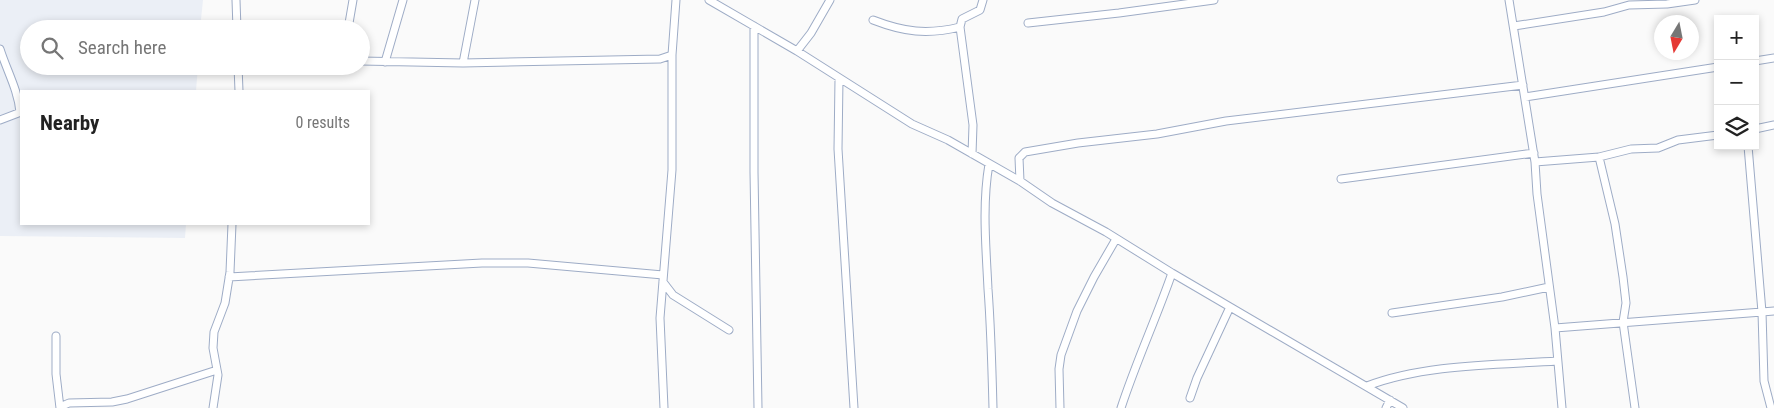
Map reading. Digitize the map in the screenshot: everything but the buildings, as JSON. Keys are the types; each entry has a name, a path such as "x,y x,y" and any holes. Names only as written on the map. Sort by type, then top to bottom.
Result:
{"street":[{"path":"236,0 237,20"},
{"path":"350,20 353,0"},
{"path":"385,62 403,0"},
{"path":"463,62 475,0"},
{"path":"664,408 660,318 672,170 672,55 676,0"},
{"path":"709,0 797,51 912,124 948,140 1020,181 1172,274 1403,408"},
{"path":"797,51 830,0"},
{"path":"972,154 973,125 960,27 962,19 980,10 982,0"},
{"path":"1028,23 1161,4 1214,0"},
{"path":"1509,0 1534,153 1555,328 1562,408"},
{"path":"1514,26 1604,12 1629,5 1667,4 1695,0"},
{"path":"873,20 900,30 916,32 943,31 960,27"},
{"path":"754,26 758,408"},
{"path":"0,49 7,71 19,97 20,104"},
{"path":"370,61 608,61 660,59 672,55"},
{"path":"1759,60 1774,58"},
{"path":"1525,97 1714,68"},
{"path":"238,75 239,90"},
{"path":"840,79 838,150 854,408"},
{"path":"1020,181 1019,158 1025,152 1078,143 1157,134 1226,121 1523,85"},
{"path":"0,120 20,112"},
{"path":"1759,128 1774,125"},
{"path":"1535,162 1599,157 1632,149 1658,148 1678,140 1714,135"},
{"path":"1748,150 1762,312 1764,381 1771,408"},
{"path":"1342,180 1534,153"},
{"path":"1599,157 1615,224 1623,277 1626,303 1624,322 1635,408"},
{"path":"989,164 985,187 985,225 992,350 993,408"},
{"path":"213,408 218,381 212,348 214,332 225,303 229,277 232,225"},
{"path":"1060,408 1059,369 1061,355 1077,310 1116,239"},
{"path":"229,277 482,263 548,264 663,279"},
{"path":"1121,408 1132,373 1172,274"},
{"path":"663,279 673,295 729,330"},
{"path":"1392,313 1502,297 1549,287"},
{"path":"1190,398 1197,378 1230,307"},
{"path":"1555,328 1774,311"},
{"path":"56,336 56,374 60,407 69,403 112,402 127,399 217,370"},
{"path":"1367,386 1390,377 1447,368 1557,361"},
{"path":"1386,408 1390,400"}],"shaded area":[{"path":"0,0 203,0 201,20 20,20 20,75 197,75 196,90 20,90 20,225 186,225 185,238 0,236"}]}
